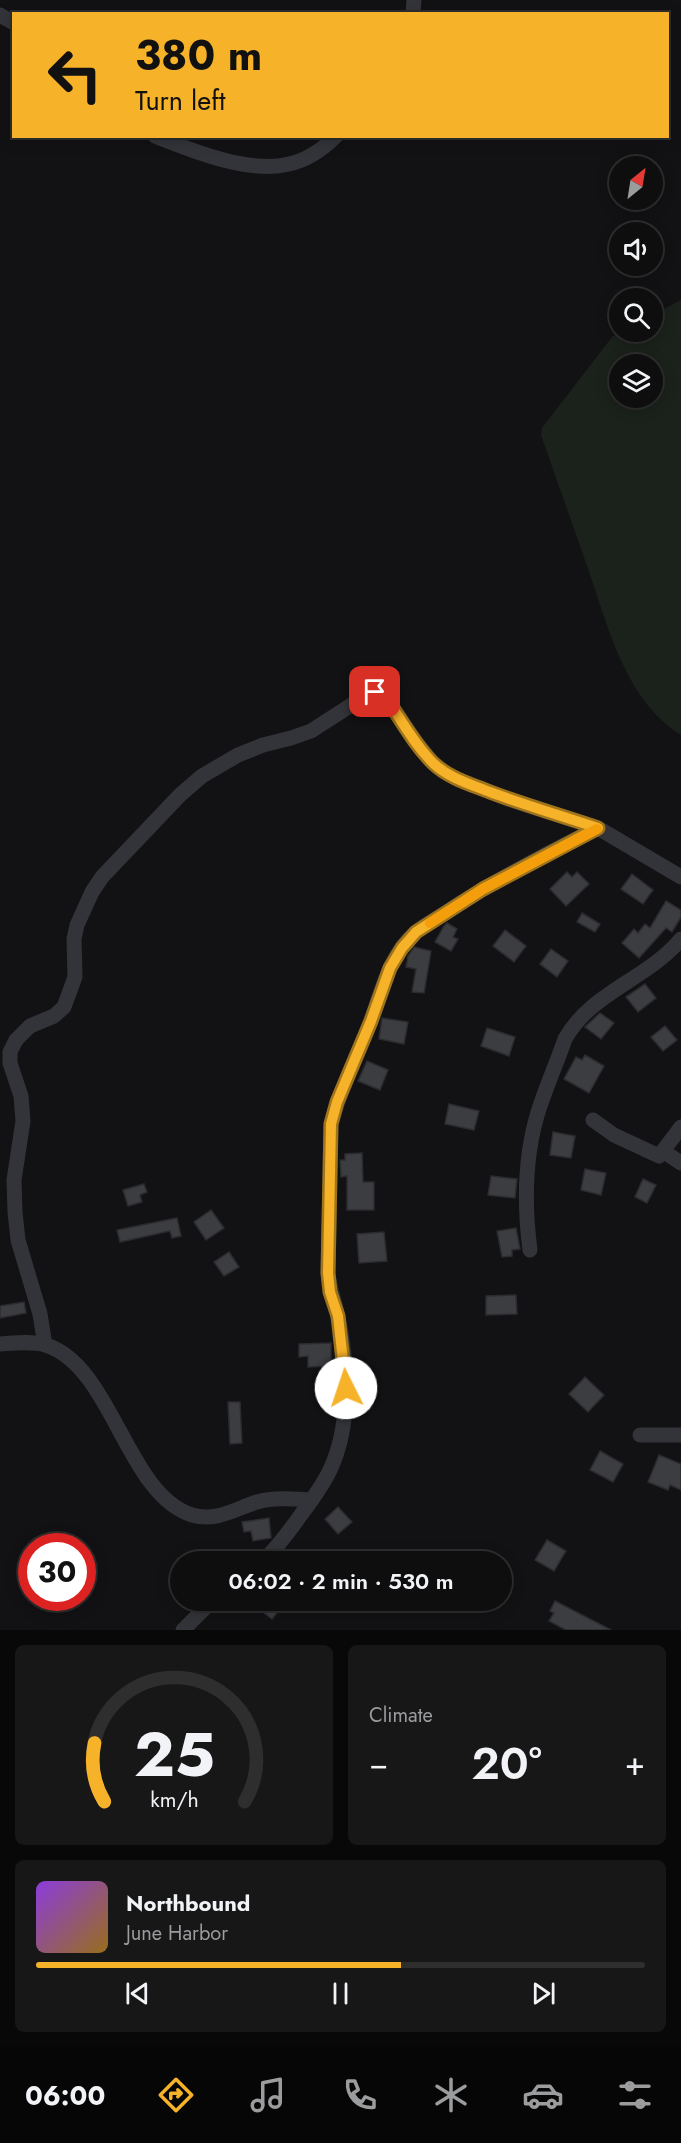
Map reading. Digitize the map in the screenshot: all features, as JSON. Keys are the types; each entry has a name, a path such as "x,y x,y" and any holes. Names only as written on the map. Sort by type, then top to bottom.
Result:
{"street":[{"path":"162,138 214,157 263,167 288,165 307,158 333,138"},
{"path":"45,1345 38,1304 18,1240 14,1180 23,1121 21,1096 10,1064 10,1052 23,1031 54,1016 64,1007 75,977 74,939 77,925 92,892 102,877 180,795 202,776 238,755 311,730 329,721 358,700 380,692 432,762 444,772 508,799 598,828 681,877"},
{"path":"273,1551 312,1500 330,1470 345,1418 344,1355 328,1273 331,1124 337,1102 371,1021 383,984 402,948 416,932 483,889 598,828"},
{"path":"530,1250 526,1219 528,1165 539,1109 565,1039 570,1030 594,1005 615,988 660,960 681,939"},
{"path":"593,1120 614,1134 659,1156 681,1127"},
{"path":"663,1151 681,1162"},
{"path":"0,1344 25,1342 45,1345 81,1369 149,1480 176,1507 192,1515 208,1517 224,1515 257,1502 275,1499 312,1500"},
{"path":"640,1435 681,1435"},
{"path":"183,1630 202,1611"}],"shaded area":[{"path":"681,300 681,735 661,720 645,702 620,659 541,435 542,428 609,341 663,342 663,310"}],"building":[{"path":"567,872 572,877 577,872 589,884 566,906 550,889"},
{"path":"632,874 653,890 643,904 621,889"},
{"path":"666,901 681,910 681,917 672,932 666,928 639,958 622,943 634,929 638,933 645,924 650,928"},
{"path":"582,913 600,924 595,932 577,922"},
{"path":"447,923 457,929 453,937 458,939 451,951 435,942"},
{"path":"505,930 526,946 514,962 493,946"},
{"path":"414,947 431,951 424,993 412,992 416,969 406,967 408,956"},
{"path":"551,949 568,961 557,977 540,964"},
{"path":"645,984 656,998 638,1012 626,997"},
{"path":"600,1013 614,1023 601,1039 585,1027"},
{"path":"382,1018 408,1022 404,1044 379,1039"},
{"path":"665,1026 677,1040 663,1051 651,1037"},
{"path":"487,1028 515,1037 509,1056 481,1046"},
{"path":"585,1055 604,1066 589,1093 564,1079 576,1057 582,1060"},
{"path":"367,1061 388,1070 380,1090 358,1081"},
{"path":"449,1104 479,1111 474,1130 445,1124"},
{"path":"553,1132 575,1136 571,1158 550,1155"},
{"path":"362,1153 363,1182 374,1182 374,1210 347,1210 347,1176 341,1177 340,1160 345,1160 345,1154"},
{"path":"585,1169 606,1173 601,1195 581,1190"},
{"path":"491,1176 517,1179 515,1198 488,1195"},
{"path":"643,1179 656,1185 647,1203 635,1197"},
{"path":"144,1184 147,1192 140,1195 142,1202 128,1206 123,1190"},
{"path":"211,1210 224,1228 206,1240 194,1222"},
{"path":"177,1218 181,1236 172,1238 170,1231 120,1242 117,1230"},
{"path":"516,1228 520,1249 512,1250 512,1256 502,1257 497,1231"},
{"path":"384,1232 387,1261 359,1263 357,1234"},
{"path":"229,1252 239,1267 224,1276 214,1262"},
{"path":"516,1295 517,1314 486,1315 486,1296"},
{"path":"24,1302 26,1313 0,1318 0,1306"},
{"path":"331,1343 331,1366 308,1367 308,1356 299,1357 299,1344"},
{"path":"585,1377 604,1395 588,1412 569,1394"},
{"path":"228,1402 240,1402 242,1443 230,1444"},
{"path":"600,1451 623,1464 613,1482 590,1470"},
{"path":"659,1455 681,1464 681,1490 670,1485 668,1490 648,1482"},
{"path":"338,1507 352,1522 338,1534 325,1519"},
{"path":"269,1518 271,1538 253,1541 251,1531 244,1532 242,1522"},
{"path":"547,1540 566,1551 554,1571 535,1560"},
{"path":"555,1601 611,1630 566,1630 549,1621 554,1613 550,1611"},
{"path":"262,1611 278,1611 272,1619"}],"slow traffic":[{"path":"430,923 483,889 597,829"}],"route":[{"path":"346,1388 338,1316 330,1292 328,1273 331,1124 337,1102 371,1021 390,968 402,948 416,932 483,889 598,828 508,799 444,772 432,762 416,742 385,696 380,692 375,692"}]}
